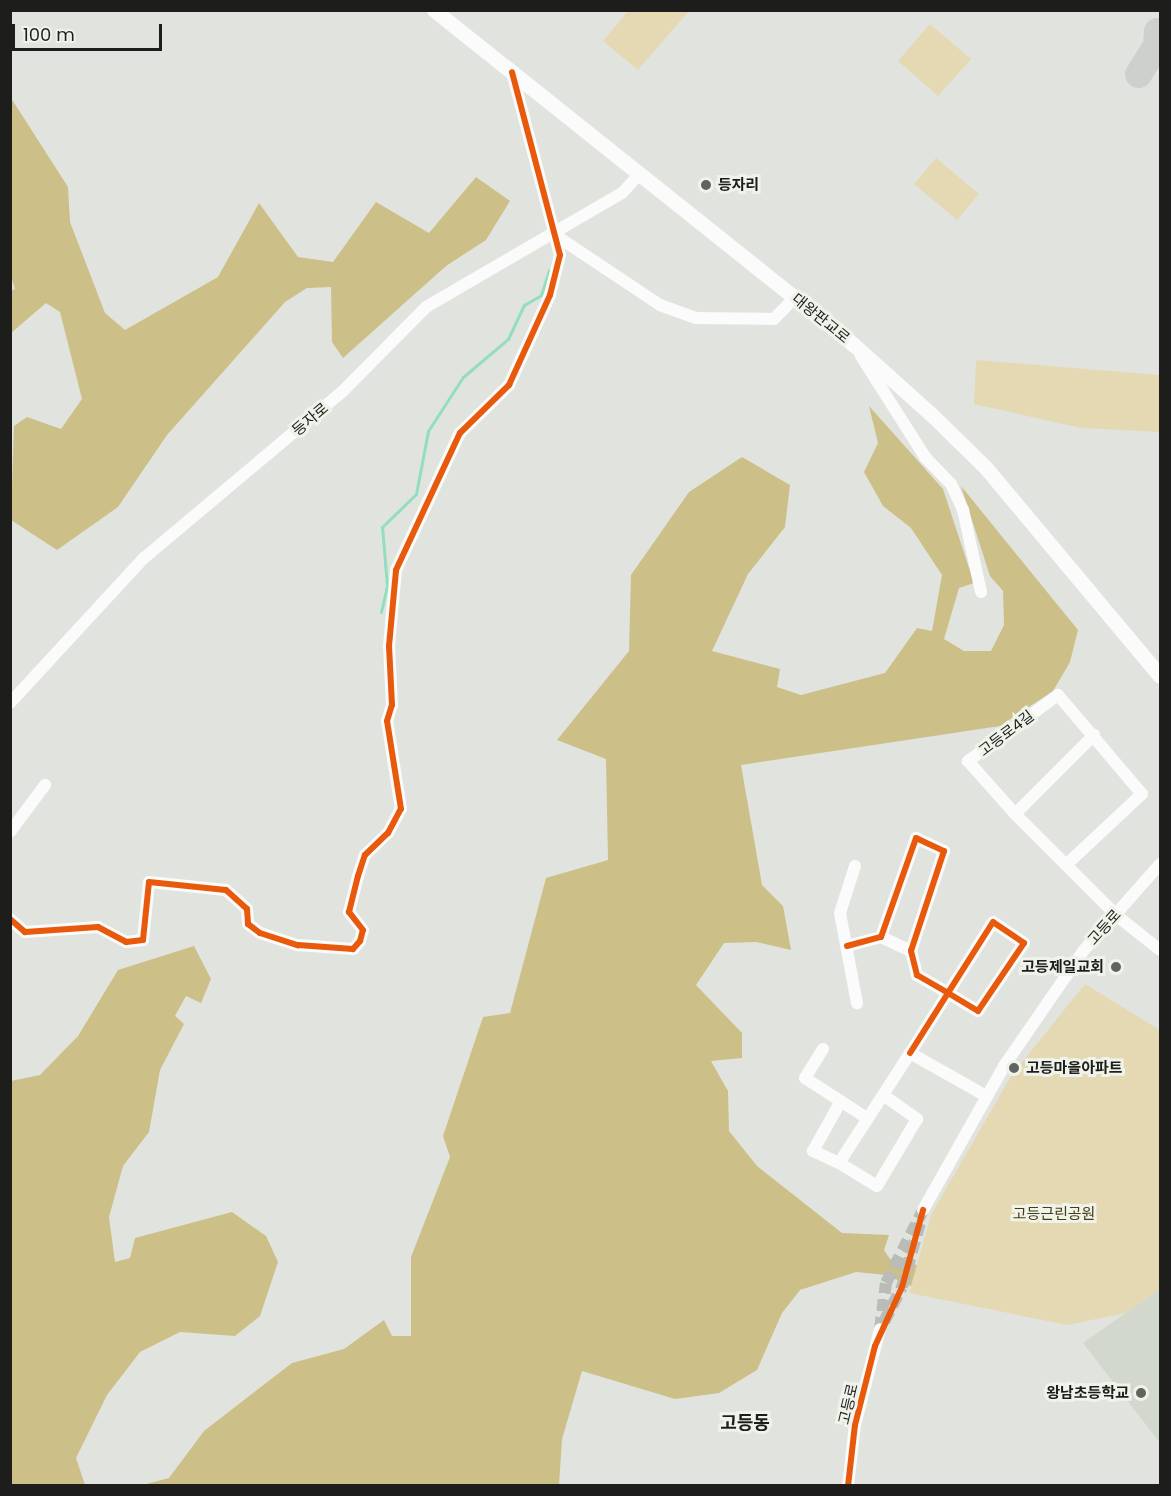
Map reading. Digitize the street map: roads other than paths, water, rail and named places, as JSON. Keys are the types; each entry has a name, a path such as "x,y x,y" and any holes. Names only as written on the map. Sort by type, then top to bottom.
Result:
{"main road":[{"name":"대왕판교로","path":"434,10 854,345 986,468 1161,676"}],"street":[{"path":"10,919 25,932 98,927 119,940 143,940 149,882 226,890 247,909 248,924 260,933 298,945 353,948 360,941 363,930 350,912 358,876 365,855 388,833 400,809 387,721 392,705 389,645 396,570 460,434 509,385 555,279 560,255 552,233 512,72"},
{"name":"등자로","path":"10,703 144,558 342,392 426,307 622,193 640,174"},
{"path":"552,233 660,305 696,318 774,319 795,297"},
{"path":"854,345 925,458 951,484 963,510 981,592"},
{"name":"고등로4길","path":"1066,865 1142,794 1058,695 968,761 1015,814 1066,865 1116,915 1161,950"},
{"path":"1015,814 1094,735"},
{"path":"10,832 45,785"},
{"path":"839,1163 910,1053 948,993 993,922 1024,943 978,1011 948,993 917,975 911,951 944,851 916,838 881,937"},
{"name":"고등로","path":"923,1210 986,1096 1084,950 1161,864"},
{"path":"855,866 840,913 857,1003"},
{"path":"847,946 881,937 911,951"},
{"path":"823,1048 805,1078 862,1115"},
{"path":"910,1053 986,1096"},
{"path":"841,1101 813,1150 877,1186 917,1119 883,1095"},
{"name":"고등로","path":"848,1485 855,1425 880,1329"}],"waterway":[{"path":"381,612 387,586 382,527 416,494 428,431 463,377 508,339 524,305 541,295 549,270"}],"tunnel":[{"path":"880,1329 886,1283 923,1210"},
{"path":"884,1322 902,1287 920,1223"}],"place":[{"name":"등자리","path":"706,185"},
{"name":"고등제일교회","path":"1116,967"},
{"name":"고등마을아파트","path":"1014,1068"},
{"name":"왕남초등학교","path":"1141,1393"}],"district":[{"name":"고등동","path":"745,1423"}],"park label":[{"name":"고등근린공원","path":"1054,1214"}]}
